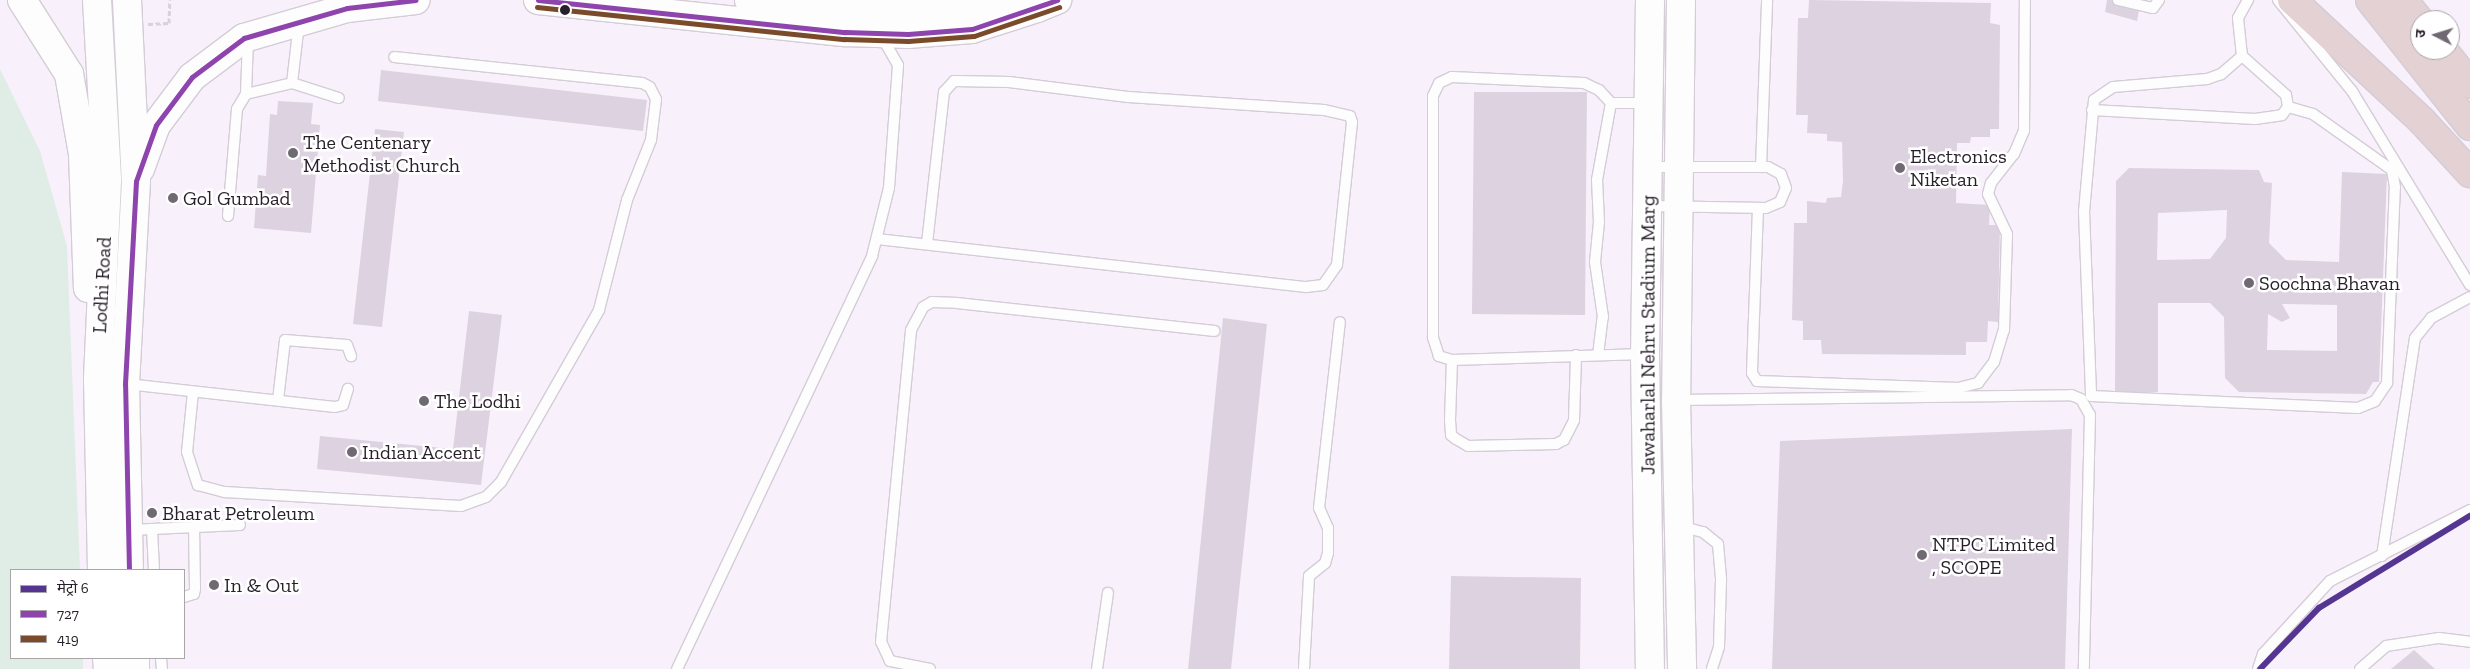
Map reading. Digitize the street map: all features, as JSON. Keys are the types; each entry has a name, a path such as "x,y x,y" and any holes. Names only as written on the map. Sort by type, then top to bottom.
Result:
{"highway":[{"path":"2292,0 2422,121 2470,173"},
{"path":"2370,0 2470,126"},
{"path":"2403,0 2411,10"},
{"path":"2460,59 2470,67"},
{"path":"2451,60 2470,84"}],"main road":[{"path":"22,0 69,74 83,154 84,249 98,379"},
{"name":"Lodhi Road","path":"97,0 95,25 107,180 98,379 102,569"},
{"name":"Lodhi Road","path":"127,0 136,181 125,384 139,530 129,569"},
{"path":"136,181 156,125 192,77 248,37 300,20 384,2 416,0"},
{"path":"538,0 690,14 845,32 879,33 972,29 1047,4"},
{"path":"749,0 900,14 1047,4"},
{"name":"Jawaharlal Nehru Stadium Marg","path":"1650,0 1650,206 1645,354 1650,669"},
{"name":"Jawaharlal Nehru Stadium Marg","path":"1681,0 1676,400 1682,669"}],"lane":[{"path":"1761,167 1767,0"},
{"path":"1758,208 1752,373 1757,381 1958,388 1978,383 1994,362 2004,330 2007,234 1988,194 1991,183 2014,154 2024,131 2025,0"},
{"path":"2118,0 2153,8 2159,0"},
{"path":"2248,0 2238,18 2242,56 2283,91 2288,107"},
{"path":"2278,0 2352,91 2470,285"},
{"path":"292,83 300,20"},
{"path":"677,669 764,491 876,239 889,188 898,64 879,33"},
{"path":"228,216 237,109 246,94 248,37"},
{"path":"2242,56 2221,74 2207,79 2113,87 2097,96 2092,110 2084,211 2091,396 2358,408 2375,401 2387,384 2396,187 2392,170 2313,114 2288,107"},
{"path":"193,392 187,452 198,484 245,493 461,506 486,497 501,482 599,310 627,200 651,140 656,99 650,87 642,83 394,57"},
{"path":"1645,354 1452,360 1439,356 1433,337 1432,96 1439,83 1452,77 1584,83 1599,90 1611,103 1650,102"},
{"path":"876,239 927,243 1306,287 1323,285 1337,265 1352,122 1350,116 1324,110 1128,98 1009,82 954,81 944,92 927,243"},
{"path":"246,94 292,83 339,98"},
{"path":"1598,355 1603,317 1595,262 1599,222 1597,180 1611,103"},
{"path":"2092,110 2255,119 2282,115 2288,107"},
{"path":"1650,168 1761,167 1778,170 1786,188 1776,206 1758,208 1650,206"},
{"path":"2382,556 2415,338 2431,318 2470,297"},
{"path":"930,669 890,661 881,642 910,340 923,307 932,302 957,303 1214,331"},
{"path":"1304,669 1309,576 1325,563 1328,553 1328,528 1319,508 1340,322"},
{"path":"278,400 285,340 347,345 351,356"},
{"path":"1452,360 1450,420 1451,435 1456,440 1468,446 1556,444 1564,440 1574,420 1576,355"},
{"path":"125,384 336,406 343,405 348,390"},
{"path":"1676,400 2071,395 2081,399 2090,416 2084,669"},
{"path":"2258,669 2262,654 2330,581 2470,510"},
{"path":"154,569 139,530 240,525"},
{"path":"1679,526 1703,532 1718,544 1721,580 1719,647 1712,669"},
{"path":"185,597 194,594 195,589 194,528"},
{"path":"1096,669 1108,593"},
{"path":"2360,669 2386,646 2439,638 2470,642"}],"shaded area":[{"path":"0,69 40,151 67,246 80,569 10,569 10,659 83,659 83,669 0,669"}],"building":[{"name":"Electronics Niketan","path":"1809,0 1991,3 1990,23 2000,25 1999,129 1990,129 1990,137 1971,137 1970,143 1957,143 1956,203 1990,205 1989,225 2000,225 1998,322 1988,321 1987,342 1966,342 1966,355 1822,354 1821,340 1803,340 1803,321 1792,320 1794,223 1807,223 1807,201 1826,203 1827,198 1841,197 1843,181 1842,142 1827,141 1827,134 1807,133 1808,115 1796,115 1798,18 1808,18"},
{"path":"2107,0 2141,0 2137,21 2105,12"},
{"path":"381,70 647,100 643,131 378,101"},
{"path":"1474,92 1587,92 1585,315 1472,314"},
{"name":"The Centenary Methodist Church","path":"278,101 313,103 311,124 320,125 311,233 254,228 258,175 266,176 270,114 277,115"},
{"path":"375,129 404,132 382,327 353,324"},
{"name":"Soochna Bhavan","path":"2129,168 2259,170 2264,182 2272,183 2269,243 2286,260 2339,262 2342,172 2387,174 2379,382 2373,382 2366,394 2239,392 2225,378 2224,317 2210,303 2158,303 2158,392 2115,392 2116,181","holes":["2227,210 2226,238 2210,259 2157,260 2158,213","2282,304 2337,305 2337,351 2267,350 2268,314 2282,322 2290,318"]},
{"path":"469,311 502,315 481,485 317,469 320,436 453,449"},
{"path":"1223,318 1267,324 1231,669 1188,669"},
{"name":"NTPC Limited , SCOPE","path":"2072,429 2065,669 1772,669 1780,441"},
{"path":"1451,576 1581,578 1580,669 1449,669"},
{"path":"2414,650 2435,669 2391,669"}],"metro line":[{"name":"6","path":"2260,669 2319,608 2470,516"}],"transit line":[{"name":"727","path":"129,569 125,384 136,181 156,125 192,77 244,38 347,8 416,0"},
{"name":"727","path":"538,0 845,32 908,34 972,29 1057,0"},
{"name":"419","path":"537,7 844,39 908,41 974,36 1059,7"}],"place":[{"name":"The Centenary Methodist Church","path":"293,153"},
{"name":"Electronics Niketan","path":"1900,168"},
{"name":"Gol Gumbad","path":"173,198"},
{"name":"Soochna Bhavan","path":"2249,283"},
{"name":"The Lodhi","path":"424,401"},
{"name":"Indian Accent","path":"352,452"},
{"name":"Bharat Petroleum","path":"152,513"},
{"name":"NTPC Limited , SCOPE","path":"1922,555"},
{"name":"In & Out","path":"214,585"}]}
